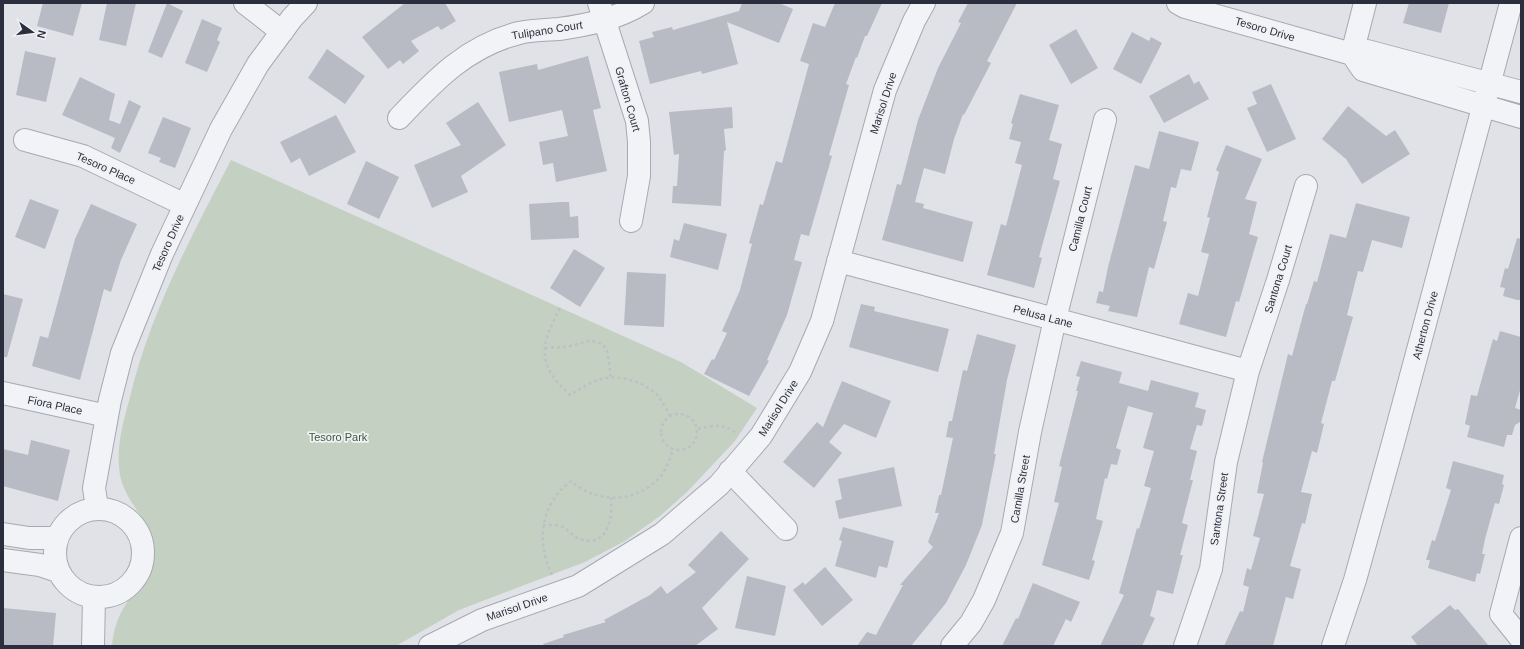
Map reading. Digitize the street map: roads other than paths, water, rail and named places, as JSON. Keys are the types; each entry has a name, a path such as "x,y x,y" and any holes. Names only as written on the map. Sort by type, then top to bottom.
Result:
{"street":[{"path":"245,3 282,32"},
{"name":"Tesoro Drive","path":"97,508 94,488 107,416 122,353 185,205 225,122 258,64 306,3"},
{"name":"Tulipano Court","path":"399,118 434,80 482,46 521,33 557,29 602,12 630,11 643,3"},
{"name":"Marisol Drive","path":"430,646 482,620 578,586 662,534 718,485 761,436 800,372 822,322 885,90 914,21 924,3"},
{"name":"Tesoro Drive","path":"1178,3 1185,7 1352,54 1367,50 1521,92"},
{"path":"1365,3 1352,54 1363,70 1521,117"},
{"name":"Atherton Drive","path":"1333,646 1355,580 1394,443 1511,3"},
{"name":"Grafton Court","path":"602,12 637,121 639,142 637,194 631,221"},
{"name":"Camilla Court","path":"1055,319 1104,120"},
{"name":"Tesoro Place","path":"24,140 83,156 185,205"},
{"name":"Santona Court","path":"1248,370 1278,280 1306,186"},
{"name":"Pelusa Lane","path":"838,261 1248,370"},
{"name":"Camilla Street","path":"952,646 971,623 984,600 1012,533 1030,432 1055,319"},
{"name":"Santona Street","path":"1185,646 1211,570 1226,462 1248,370"},
{"name":"Fiora Place","path":"3,393 107,416"},
{"path":"730,471 786,529"},
{"path":"97,508 112,510 125,517 135,527 141,540 143,554 140,568 133,581 122,591 108,596 94,597 72,589 64,581 58,571 55,555 57,538 63,526 72,517 84,511 97,508"},
{"path":"3,534 29,538 57,538"},
{"path":"1521,538 1500,614 1521,639"},
{"path":"3,560 40,565 58,571"},
{"path":"93,646 94,597"}],"park label":[{"name":"Tesoro Park","path":"338,437"}]}
